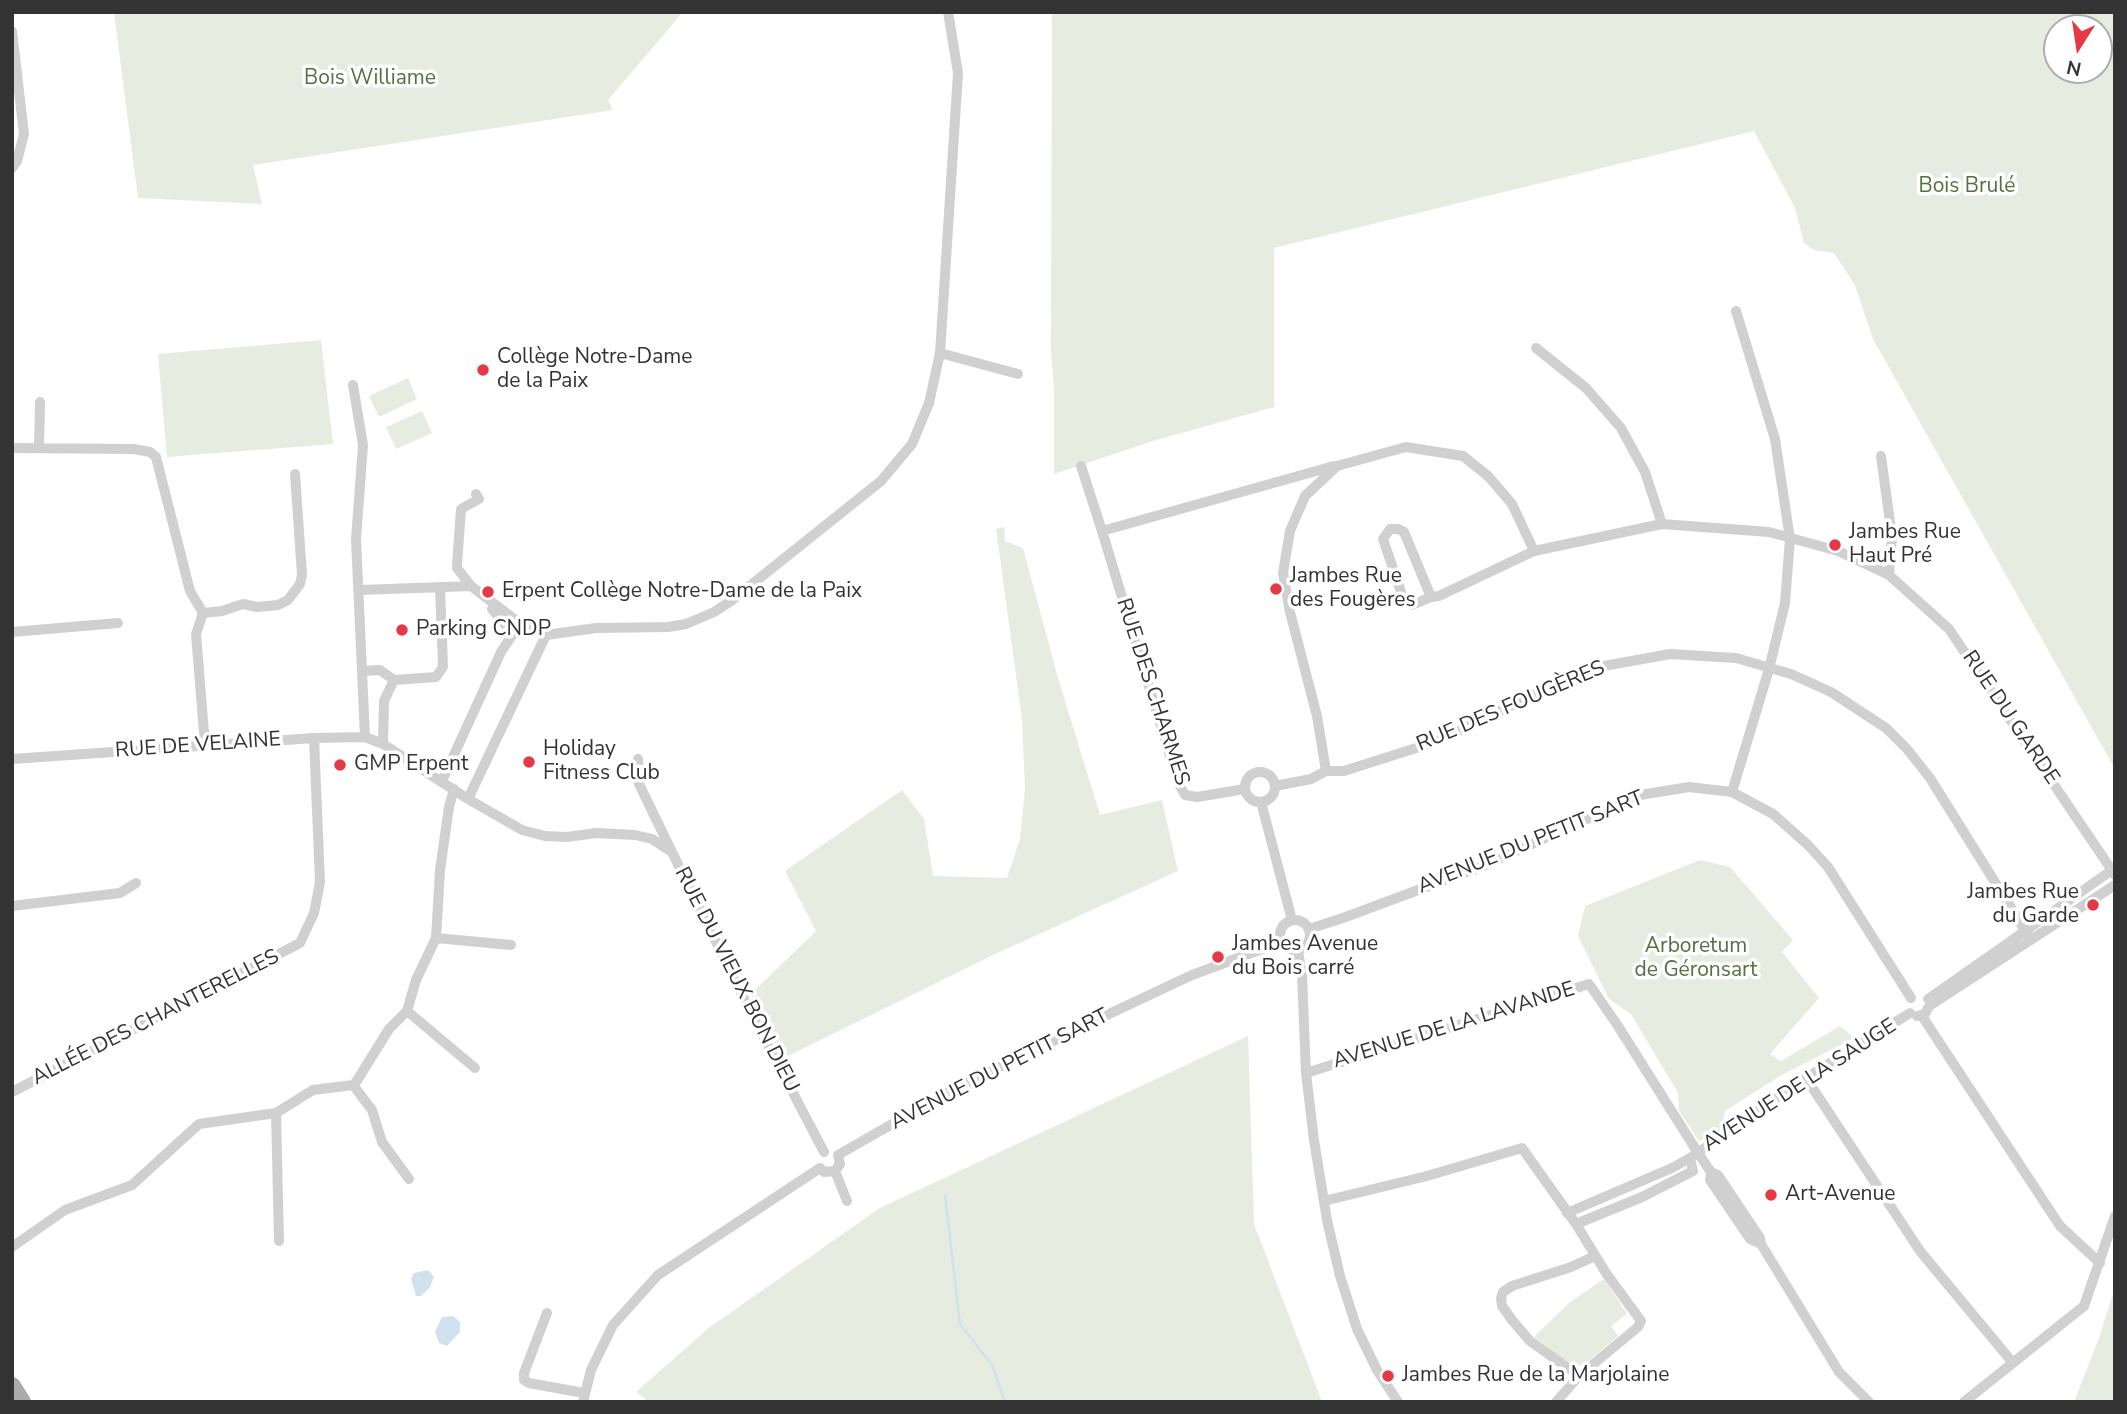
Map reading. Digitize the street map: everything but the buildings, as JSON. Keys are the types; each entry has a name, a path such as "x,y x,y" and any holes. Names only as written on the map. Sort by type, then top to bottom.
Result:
{"main road":[{"path":"12,1386 22,1402"}],"street":[{"path":"477,494 479,499 461,509 457,566 471,586 527,629 546,635 596,628 668,627 686,624 714,612 881,481 912,444 929,404 940,354 958,73 948,12"},
{"path":"12,31 24,134 17,161 12,168"},
{"path":"1732,792 1769,669 1785,603 1790,539 1775,439 1737,311"},
{"path":"1536,348 1586,388 1621,428 1645,472 1662,524"},
{"path":"940,354 1018,374"},
{"path":"353,385 363,445 356,539 365,737"},
{"path":"40,402 40,448"},
{"path":"1102,531 1406,447 1463,456 1488,476 1512,504 1534,551"},
{"path":"12,448 134,449 150,452 156,457 190,591 203,613 196,634 205,745"},
{"path":"1881,456 1892,537 1889,575"},
{"name":"RUE DES CHARMES","path":"1081,466 1178,782 1185,795 1197,797 1245,789"},
{"path":"1326,771 1317,716 1290,612 1283,573 1290,531 1305,496 1337,466"},
{"path":"203,613 222,611 243,604 257,607 278,605 288,600 300,584 302,575 295,474"},
{"path":"1293,478 1305,496"},
{"name":"RUE DU GARDE","path":"1431,597 1439,596 1534,551 1662,524 1769,532 1838,551 1889,575 1948,629 2114,871"},
{"path":"1390,529 1404,532 1431,597 1412,605 1403,598 1383,539 1390,529"},
{"path":"457,586 472,592 499,615 513,634"},
{"path":"360,590 471,586"},
{"path":"363,671 380,670 394,680 430,678 440,672 443,667 440,587"},
{"path":"12,632 118,623"},
{"path":"394,680 384,701 383,744 442,781 501,652 513,634 527,629"},
{"path":"468,799 546,635"},
{"name":"RUE DES FOUGÈRES","path":"1275,786 1311,779 1326,771 1344,771 1438,741 1539,692 1604,666 1670,654 1736,658 1791,674 1831,692 1886,729 1907,749 1930,778 2031,940"},
{"name":"RUE DE VELAINE","path":"12,759 314,738 365,737 383,744"},
{"name":"ALLÉE DES CHANTERELLES","path":"12,1092 300,943 314,913 320,883 314,738"},
{"path":"638,759 639,783 672,852"},
{"path":"1258,772 1269,776 1275,786 1271,797 1261,802 1250,799 1245,789 1248,778 1258,772"},
{"name":"RUE DU VIEUX BON DIEU","path":"442,781 522,830 545,836 567,837 596,833 635,835 652,839 672,852 748,1007 824,1152"},
{"name":"AVENUE DU PETIT SART","path":"1309,929 1488,864 1640,795 1689,787 1732,792 1773,814 1828,867 1911,998 1921,997 1922,1009"},
{"path":"15,1244 65,1210 132,1185 199,1124 276,1113 313,1090 352,1085 389,1029 407,1011 416,980 436,938 440,870 454,789"},
{"path":"1261,802 1292,920"},
{"name":"AVENUE DE LA SAUGE","path":"1922,1009 2026,929 2114,871"},
{"path":"12,906 120,893 136,883"},
{"name":"AVENUE DE LA SAUGE","path":"1567,1213 1694,1156 1806,1078 1922,1009 2115,885"},
{"path":"1292,920 1305,923 1309,929 1311,938 1307,946 1298,951 1291,951 1281,942 1279,933 1284,924 1292,920"},
{"path":"436,938 511,945"},
{"name":"AVENUE DU PETIT SART","path":"838,1155 948,1092 1086,1025 1192,975 1281,942"},
{"path":"1298,951 1302,975 1306,1073 1314,1140 1340,1276 1357,1329 1377,1370 1398,1402"},
{"name":"AVENUE DE LA LAVANDE","path":"1306,1073 1589,984 1618,1026 1694,1156 1712,1172 1710,1180 1750,1239 1761,1244 1839,1372 1870,1402"},
{"path":"1922,1009 2060,1226 2100,1263"},
{"path":"407,1011 475,1068"},
{"path":"1806,1078 1920,1251 2013,1363"},
{"path":"352,1085 372,1110 382,1142 409,1179"},
{"path":"276,1113 279,1241"},
{"path":"1324,1201 1427,1176 1522,1148 1577,1224 1595,1256 1641,1321 1579,1376 1556,1402"},
{"path":"824,1152 838,1155 840,1164 835,1171 830,1173 820,1168 818,1159 824,1152"},
{"name":"AVENUE DE LA SAUGE","path":"1577,1224 1642,1197 1693,1171 1694,1156"},
{"path":"547,1313 524,1373 524,1380 584,1398 591,1370 613,1325 658,1275 820,1168"},
{"path":"835,1171 847,1201"},
{"path":"1964,1402 2084,1306 2115,1216"},
{"path":"1579,1376 1530,1341 1502,1306 1501,1298 1503,1292 1512,1286 1571,1267 1595,1256"}],"green space":[{"name":"Bois Williame","path":"114,12 683,12 608,100 613,110 253,165 262,204 138,198"},
{"name":"Bois Brulé","path":"1052,12 2115,12 2115,769 1873,339 1855,285 1834,253 1814,250 1804,243 1795,208 1754,131 1274,248 1274,407 1153,441 1054,474 1051,349"},
{"path":"321,340 333,444 167,457 158,354"},
{"path":"408,378 417,399 379,417 369,396"},
{"path":"422,411 432,433 396,449 386,427"},
{"path":"1004,527 1005,541 1023,548 1058,678 1100,815 1162,800 1178,871 993,955 782,1059 751,994 816,931 785,871 902,790 924,819 933,876 1007,878 1020,839 1025,790 1022,719 996,529"},
{"name":"Arboretum de Géronsart","path":"1700,860 1730,867 1793,940 1782,952 1819,998 1770,1054 1781,1061 1840,1026 1854,1038 1780,1076 1725,1111 1722,1127 1699,1141 1679,1111 1678,1093 1631,1014 1609,999 1578,936 1585,906"},
{"path":"1248,1036 1254,1224 1322,1402 649,1402 636,1392 710,1327 880,1208"},
{"path":"1604,1279 1627,1314 1611,1326 1618,1336 1586,1363 1578,1366 1564,1360 1534,1337 1570,1302"},
{"path":"2115,1287 2115,1402 2074,1402 2099,1338"}],"water":[{"path":"428,1270 434,1277 430,1287 421,1296 416,1296 411,1279 414,1273"},
{"path":"453,1316 460,1322 460,1332 447,1346 439,1343 435,1332 442,1317"}],"waterway":[{"path":"945,1195 960,1324 992,1365 1005,1402"}],"place":[{"name":"Collège Notre-Dame de la Paix","path":"483,370"},
{"name":"Jambes Rue Haut Pré","path":"1835,545"},
{"name":"Jambes Rue des Fougères","path":"1276,589"},
{"name":"Erpent Collège Notre-Dame de la Paix","path":"488,592"},
{"name":"Parking CNDP","path":"402,630"},
{"name":"Holiday Fitness Club","path":"529,762"},
{"name":"GMP Erpent","path":"340,765"},
{"name":"Jambes Rue du Garde","path":"2093,905"},
{"name":"Jambes Avenue du Bois carré","path":"1218,957"},
{"name":"Art-Avenue","path":"1771,1195"},
{"name":"Jambes Rue de la Marjolaine","path":"1388,1376"}]}
